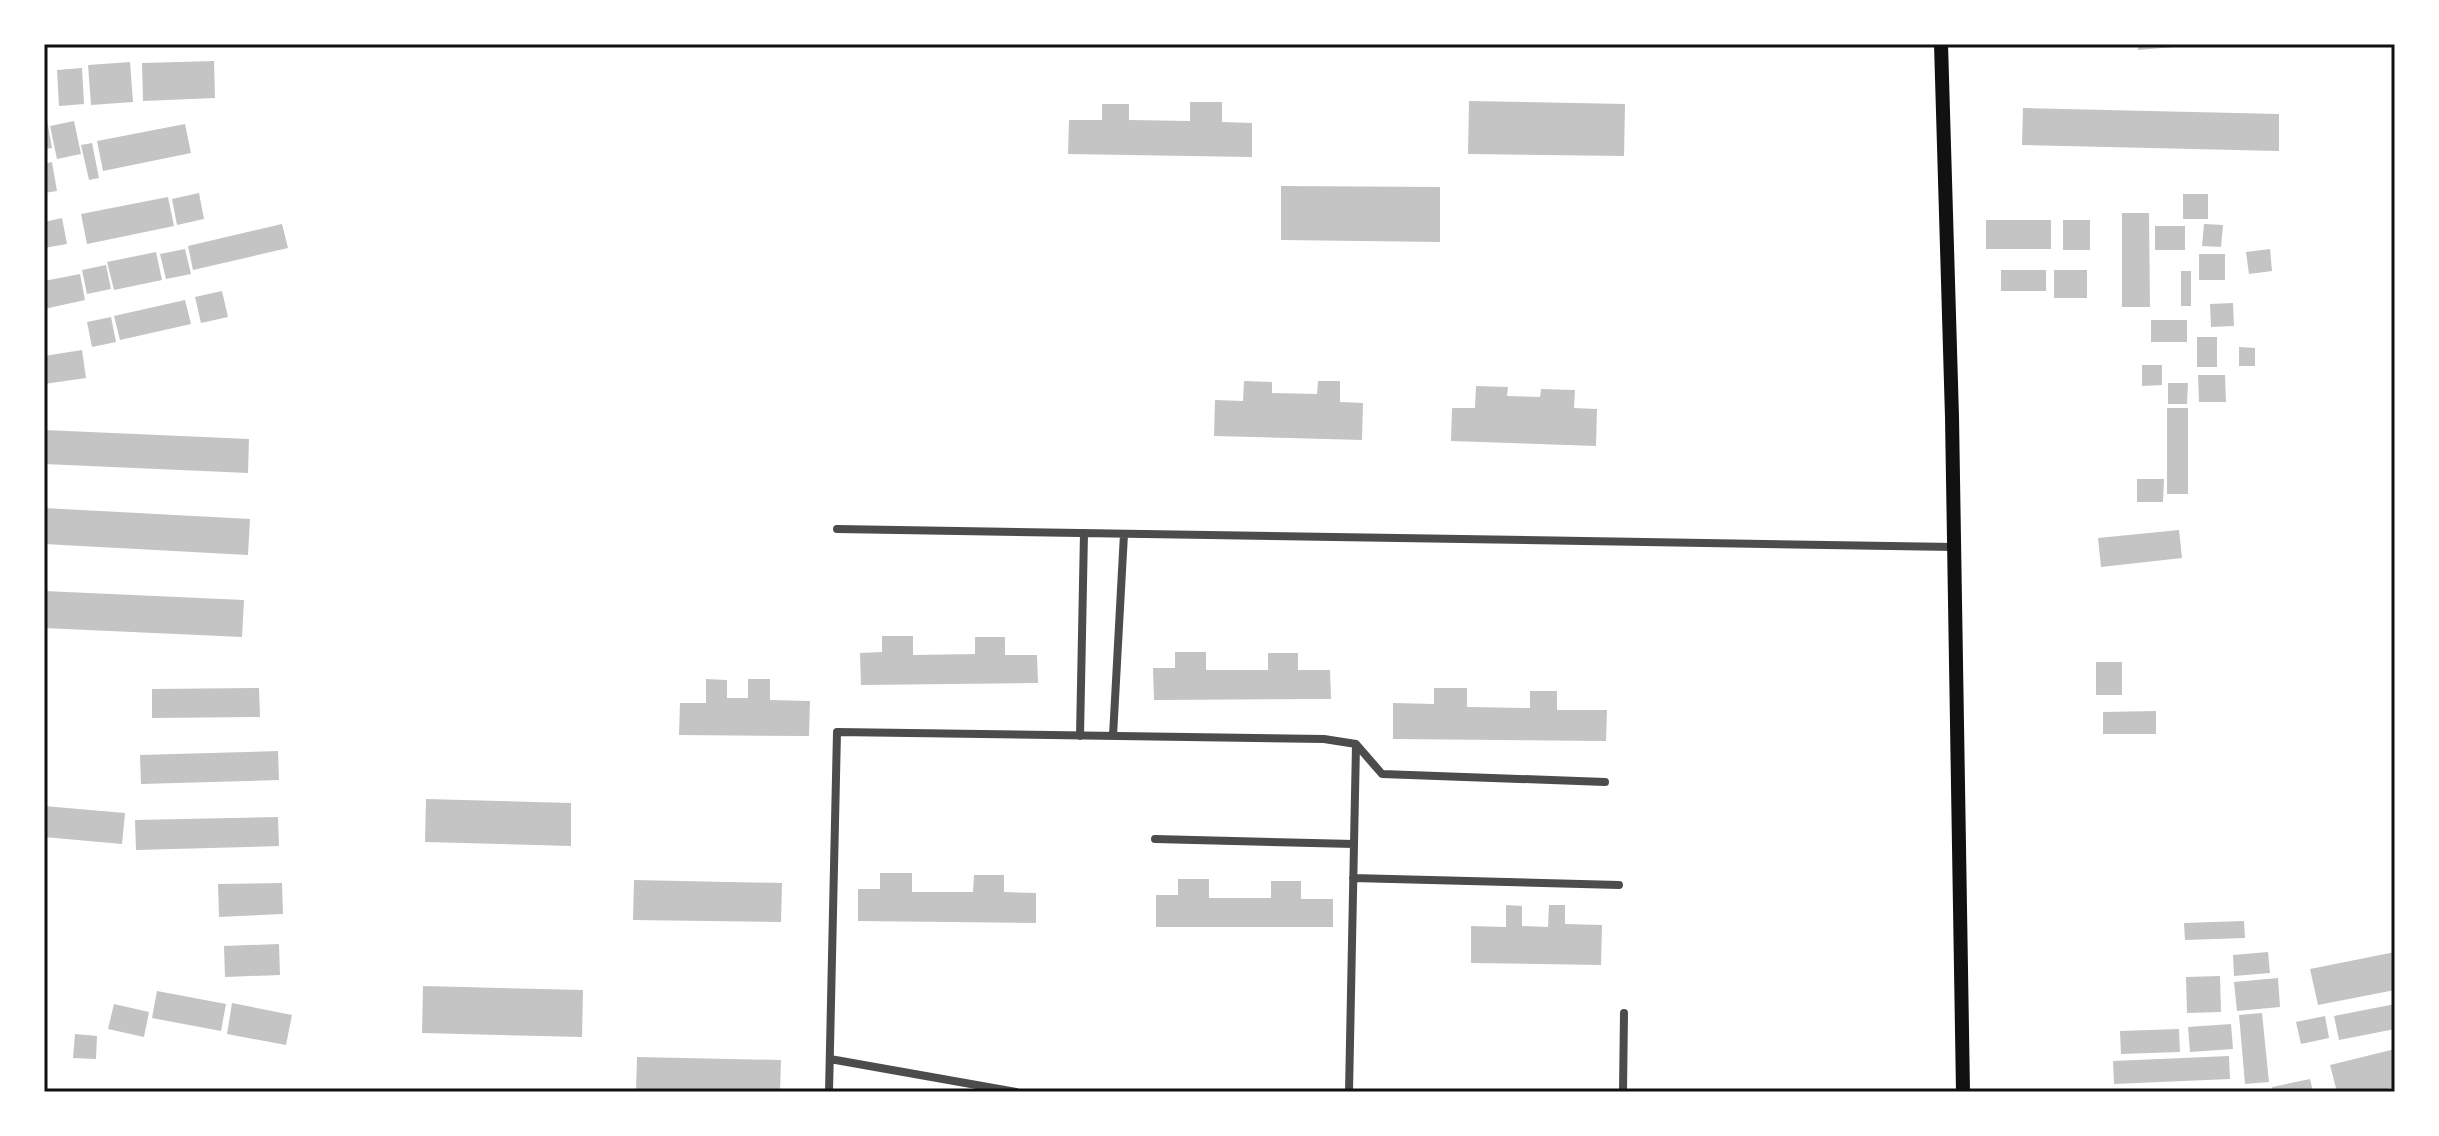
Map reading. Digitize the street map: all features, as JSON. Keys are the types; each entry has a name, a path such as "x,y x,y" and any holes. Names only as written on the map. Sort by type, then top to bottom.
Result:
{"main road":[{"path":"1941,44 1954,547 1963,1092"}],"street":[{"path":"837,529 1954,547"},
{"path":"1080,736 1084,533"},
{"path":"1113,736 1124,534"},
{"path":"829,1092 837,732 1324,739 1356,744 1382,774 1605,782"},
{"path":"1349,1092 1356,744"},
{"path":"1155,839 1354,844"},
{"path":"1353,878 1619,885"},
{"path":"1623,1092 1624,1013"},
{"path":"830,1059 1016,1092"}],"building":[{"path":"2138,44 2187,44 2187,46 2138,50"},
{"path":"214,61 215,98 143,101 142,63"},
{"path":"130,62 133,102 91,105 88,65"},
{"path":"82,68 84,104 59,106 57,70"},
{"path":"1469,101 1625,104 1624,156 1468,154"},
{"path":"1190,102 1222,102 1222,122 1252,123 1252,157 1068,154 1069,120 1102,120 1102,104 1129,104 1129,120 1190,121"},
{"path":"2023,108 2279,114 2279,151 2022,145"},
{"path":"47,120 52,148 44,149 44,121"},
{"path":"74,121 81,154 57,159 50,126"},
{"path":"185,124 191,153 103,171 97,141"},
{"path":"92,143 99,178 89,180 81,145"},
{"path":"52,162 57,191 44,193 44,164"},
{"path":"1281,186 1440,187 1440,242 1281,240"},
{"path":"199,193 204,219 177,225 172,199"},
{"path":"2183,194 2208,194 2208,219 2183,219"},
{"path":"168,197 174,226 87,244 81,214"},
{"path":"2122,213 2149,213 2150,307 2122,307"},
{"path":"62,218 67,244 44,248 44,222"},
{"path":"1986,220 2051,220 2051,249 1986,249"},
{"path":"2063,220 2090,220 2090,250 2063,250"},
{"path":"282,224 288,248 193,270 188,246"},
{"path":"2204,224 2223,225 2221,247 2202,246"},
{"path":"2155,226 2185,226 2185,250 2155,250"},
{"path":"185,249 191,274 166,279 160,254"},
{"path":"2270,249 2272,271 2249,274 2246,252"},
{"path":"156,252 162,280 114,290 107,262"},
{"path":"2199,254 2225,254 2225,280 2199,280"},
{"path":"106,265 111,289 87,294 82,270"},
{"path":"2001,270 2046,270 2046,291 2001,291"},
{"path":"2054,270 2087,270 2087,298 2054,298"},
{"path":"2181,271 2191,271 2191,306 2181,306"},
{"path":"80,274 85,300 44,309 44,281"},
{"path":"222,291 228,317 201,323 195,297"},
{"path":"185,300 191,324 120,340 114,316"},
{"path":"2233,303 2234,326 2211,327 2210,304"},
{"path":"111,317 116,342 92,347 87,322"},
{"path":"2151,320 2187,320 2187,342 2151,342"},
{"path":"2197,337 2217,337 2217,367 2197,367"},
{"path":"2239,347 2255,348 2255,366 2239,366"},
{"path":"82,350 86,378 44,384 44,356"},
{"path":"2142,365 2162,365 2162,385 2142,386"},
{"path":"2198,375 2225,375 2226,402 2199,402"},
{"path":"1244,381 1272,382 1272,393 1317,394 1318,381 1340,381 1340,402 1363,403 1362,440 1214,436 1215,400 1243,401"},
{"path":"2168,383 2188,383 2187,404 2168,404"},
{"path":"1476,386 1508,387 1507,396 1540,397 1541,389 1575,390 1574,408 1597,409 1596,446 1451,441 1452,408 1475,408"},
{"path":"2167,408 2188,408 2188,494 2167,494"},
{"path":"44,430 249,439 248,473 44,464"},
{"path":"2137,479 2164,479 2163,502 2137,502"},
{"path":"44,508 250,519 248,555 44,544"},
{"path":"2179,530 2182,558 2101,567 2098,538"},
{"path":"44,591 244,600 242,637 44,628"},
{"path":"882,636 913,636 913,655 975,654 975,637 1005,637 1005,655 1037,655 1038,683 861,685 860,653 882,652"},
{"path":"1175,652 1206,652 1206,670 1268,670 1268,653 1298,653 1298,670 1330,670 1331,699 1154,700 1153,668 1175,668"},
{"path":"2096,662 2122,662 2122,695 2096,695"},
{"path":"706,679 727,680 727,698 748,698 748,679 770,679 770,700 810,701 809,736 679,735 680,703 706,703"},
{"path":"259,688 260,717 152,718 152,689"},
{"path":"1434,688 1467,688 1467,707 1530,708 1530,691 1557,691 1557,710 1607,710 1606,741 1393,739 1393,703 1434,704"},
{"path":"2156,711 2156,734 2103,734 2103,712"},
{"path":"278,751 279,780 141,784 140,755"},
{"path":"426,799 571,803 571,846 425,842"},
{"path":"44,806 125,813 122,844 44,837"},
{"path":"278,817 279,846 136,850 135,820"},
{"path":"880,873 912,873 912,892 973,892 974,875 1004,875 1004,892 1036,893 1036,923 858,921 858,889 880,889"},
{"path":"1178,879 1209,879 1209,898 1271,898 1271,881 1301,881 1301,899 1333,899 1333,927 1156,927 1156,895 1178,895"},
{"path":"634,880 782,883 781,922 633,920"},
{"path":"282,883 283,914 219,917 218,884"},
{"path":"1506,905 1522,906 1522,926 1548,927 1549,905 1565,905 1565,924 1602,925 1601,965 1471,963 1471,926 1506,927"},
{"path":"2244,921 2245,938 2185,940 2184,923"},
{"path":"279,944 280,975 225,977 224,946"},
{"path":"2268,952 2270,973 2234,976 2233,955"},
{"path":"2395,952 2395,990 2318,1005 2310,969"},
{"path":"2220,976 2221,1012 2187,1013 2186,977"},
{"path":"2278,978 2280,1007 2237,1011 2234,982"},
{"path":"423,986 583,990 582,1037 422,1033"},
{"path":"157,991 226,1004 221,1031 152,1018"},
{"path":"232,1003 292,1015 286,1045 227,1034"},
{"path":"114,1004 149,1012 144,1037 108,1029"},
{"path":"2395,1004 2395,1029 2339,1040 2334,1016"},
{"path":"2262,1013 2269,1082 2245,1084 2239,1015"},
{"path":"2325,1016 2329,1038 2301,1044 2296,1022"},
{"path":"2231,1024 2233,1049 2190,1052 2188,1027"},
{"path":"2179,1029 2180,1052 2121,1054 2120,1031"},
{"path":"75,1034 97,1036 96,1059 73,1058"},
{"path":"2395,1049 2395,1087 2374,1092 2337,1092 2330,1065"},
{"path":"2229,1056 2230,1079 2114,1084 2113,1061"},
{"path":"637,1057 781,1060 780,1092 636,1092"},
{"path":"2310,1079 2313,1092 2273,1092 2272,1087"}]}
